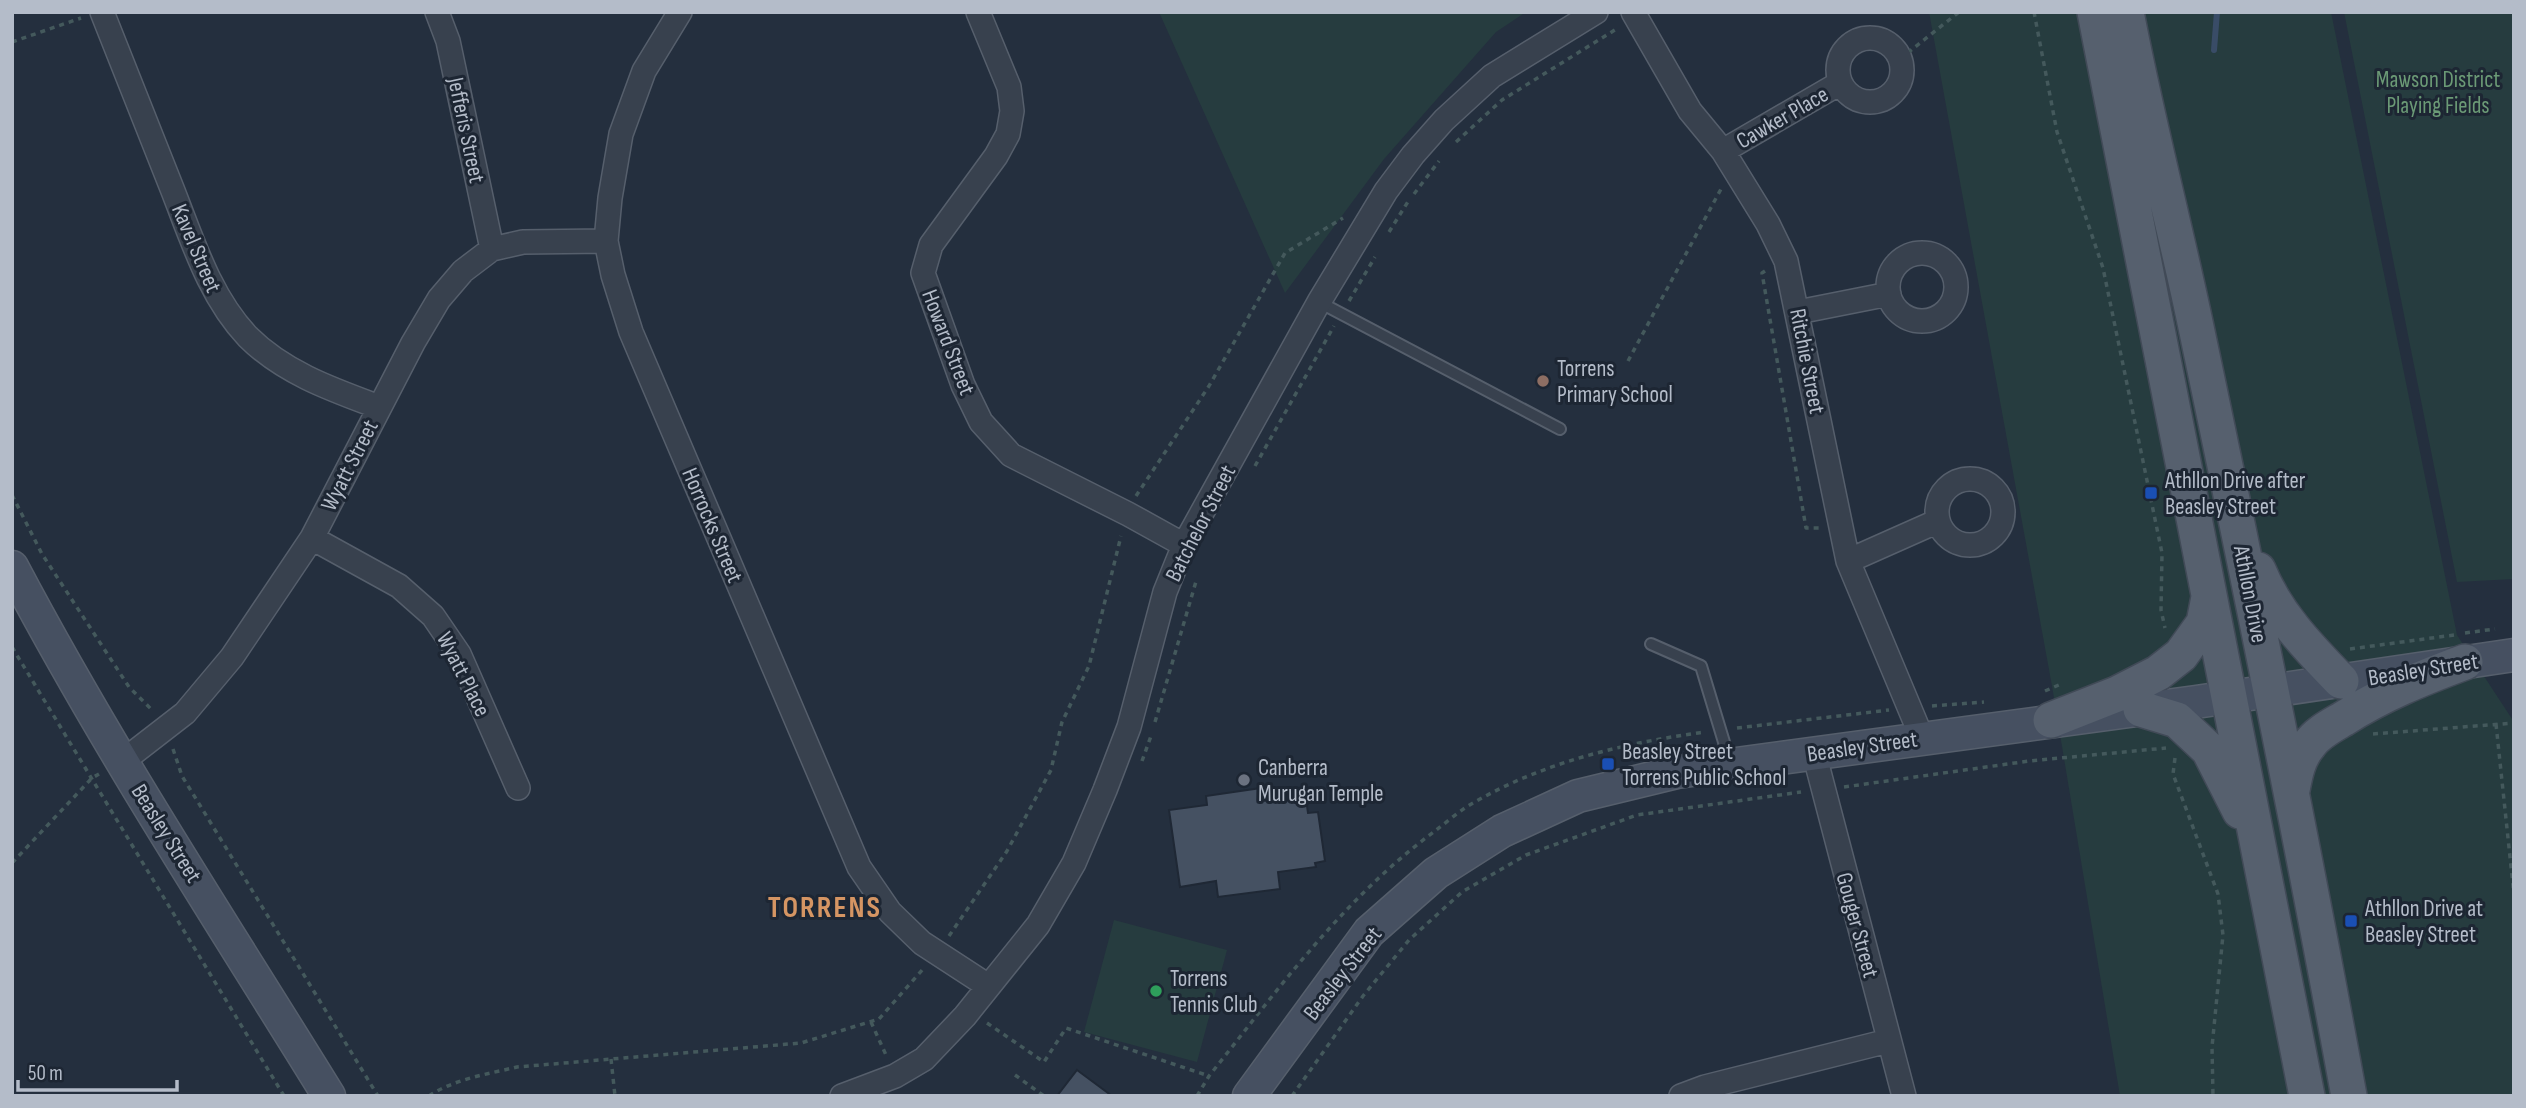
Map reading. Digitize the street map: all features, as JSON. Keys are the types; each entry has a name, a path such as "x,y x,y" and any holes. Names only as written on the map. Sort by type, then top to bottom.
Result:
{"main road":[{"name":"Athllon Drive","path":"2095,12 2307,1096"},
{"name":"Athllon Drive","path":"2126,12 2196,323 2350,1096"},
{"path":"2236,519 2268,595 2304,643 2343,664"},
{"name":"Beasley Street","path":"12,567 34,612 123,761 329,1096"},
{"path":"2047,706 2117,694 2158,673 2181,655 2204,623 2209,597"},
{"name":"Beasley Street","path":"1249,1096 1369,932 1436,873 1503,831 1578,796 1677,772 1922,738 2047,706 2141,709 2271,692 2343,664 2465,662 2507,642"},
{"path":"2291,792 2298,764 2319,734 2371,701 2406,684 2465,662"},
{"path":"2141,709 2177,720 2209,750 2259,848"}],"street":[{"name":"Jefferis Street","path":"437,12 448,41 492,249"},
{"name":"Horrocks Street","path":"680,12 644,71 621,134 610,198 606,241 613,275 631,332 859,867 890,912 922,943 988,986"},
{"name":"Howard Street","path":"978,12 1009,87 1012,111 1008,134 996,156 931,245 923,273 964,385 981,422 1011,455 1184,545"},
{"name":"Batchelor Street","path":"842,1096 895,1076 924,1059 969,1010 1038,925 1074,863 1105,790 1129,727 1165,592 1184,545 1320,302 1386,191 1444,120 1493,76 1597,12"},
{"name":"Kavel Street","path":"93,14 223,307 249,338 280,364 326,387 379,407"},
{"name":"Ritchie Street","path":"1627,19 1690,111 1723,151 1768,224 1786,261 1848,561 1896,706 1922,738"},
{"name":"Cawker Place","path":"1867,38 1887,43 1900,59 1903,69 1901,80 1896,90 1887,98 1877,102 1855,99 1846,93 1840,83 1838,73 1842,53 1857,40 1867,38"},
{"name":"Cawker Place","path":"1723,151 1840,83"},
{"name":"Wyatt Street","path":"123,761 185,713 232,657 313,538 413,342 439,299 463,271 492,249 523,242 606,241"},
{"path":"1798,312 1889,294"},
{"path":"1848,561 1938,521"},
{"name":"Wyatt Place","path":"313,538 399,586 433,615 459,654 518,788"},
{"name":"Gouger Street","path":"1814,753 1904,1096"},
{"path":"1681,1096 1705,1087 1888,1041"}],"lane":[{"path":"1320,302 1560,429"},
{"path":"1651,644 1701,666 1731,765"}],"path":[{"path":"1900,59 1959,12"},
{"path":"2034,12 2057,132 2104,268 2160,541 2162,623 2168,632"},
{"path":"12,42 93,14"},
{"path":"1451,147 1502,100 1627,19"},
{"path":"1389,233 1408,202 1442,158"},
{"path":"1628,361 1726,181"},
{"path":"429,1096 438,1090 477,1077 517,1068 801,1043 879,1019 938,953 1007,851 1051,769 1062,723 1089,666 1120,536 1133,502 1209,386 1285,253 1344,218"},
{"path":"1255,467 1376,254"},
{"path":"1768,268 1762,273 1806,528 1824,527"},
{"path":"12,495 42,554 122,676 166,728 182,776 378,1096"},
{"path":"1138,769 1149,745 1197,575"},
{"path":"2343,664 2351,649 2507,642"},
{"path":"12,647 284,1096"},
{"path":"2047,706 2052,686 2063,684"},
{"path":"1196,1096 1332,922 1398,858 1472,803 1556,764 1645,740 1896,706 1985,702"},
{"path":"2373,734 2514,723"},
{"path":"2496,724 2514,895"},
{"path":"2182,747 2175,759 2173,774 2218,894 2223,935 2212,1047 2213,1096"},
{"path":"1292,1096 1363,996 1409,940 1462,892 1515,862 1587,831 1637,815 2029,761 2169,748"},
{"path":"12,863 92,778 123,761"},
{"path":"969,1010 1044,1062 1066,1028 1209,1076"},
{"path":"981,1032 990,1025"},
{"path":"611,1059 615,1096"},
{"path":"1015,1075 1044,1096"}],"green space":[{"path":"1159,12 1526,12 1496,32 1384,159 1285,293"},
{"path":"1929,12 2331,12 2457,635 2514,722 2514,1096 2120,1096 2052,686"},
{"name":"Mawson District Playing Fields","path":"2344,12 2514,12 2514,579 2457,582"},
{"name":"Torrens Tennis Club","path":"1114,920 1227,950 1197,1062 1084,1032"}],"building":[{"path":"1268,787 1269,796 1305,791 1308,813 1318,812 1325,861 1315,863 1316,867 1278,872 1280,889 1218,897 1216,881 1180,887 1169,810 1207,805 1206,796"},
{"path":"1077,1070 1112,1096 1057,1096"}],"waterway":[{"path":"2214,50 2217,12"}],"place":[{"name":"Torrens Primary School","path":"1543,381"},
{"name":"Athllon Drive after Beasley Street","path":"2151,493"},
{"name":"Beasley Street Torrens Public School","path":"1608,764"},
{"name":"Canberra Murugan Temple","path":"1244,780"},
{"name":"Athllon Drive at Beasley Street","path":"2351,921"},
{"name":"Torrens Tennis Club","path":"1156,991"}],"district":[{"name":"TORRENS","path":"825,907"}]}
